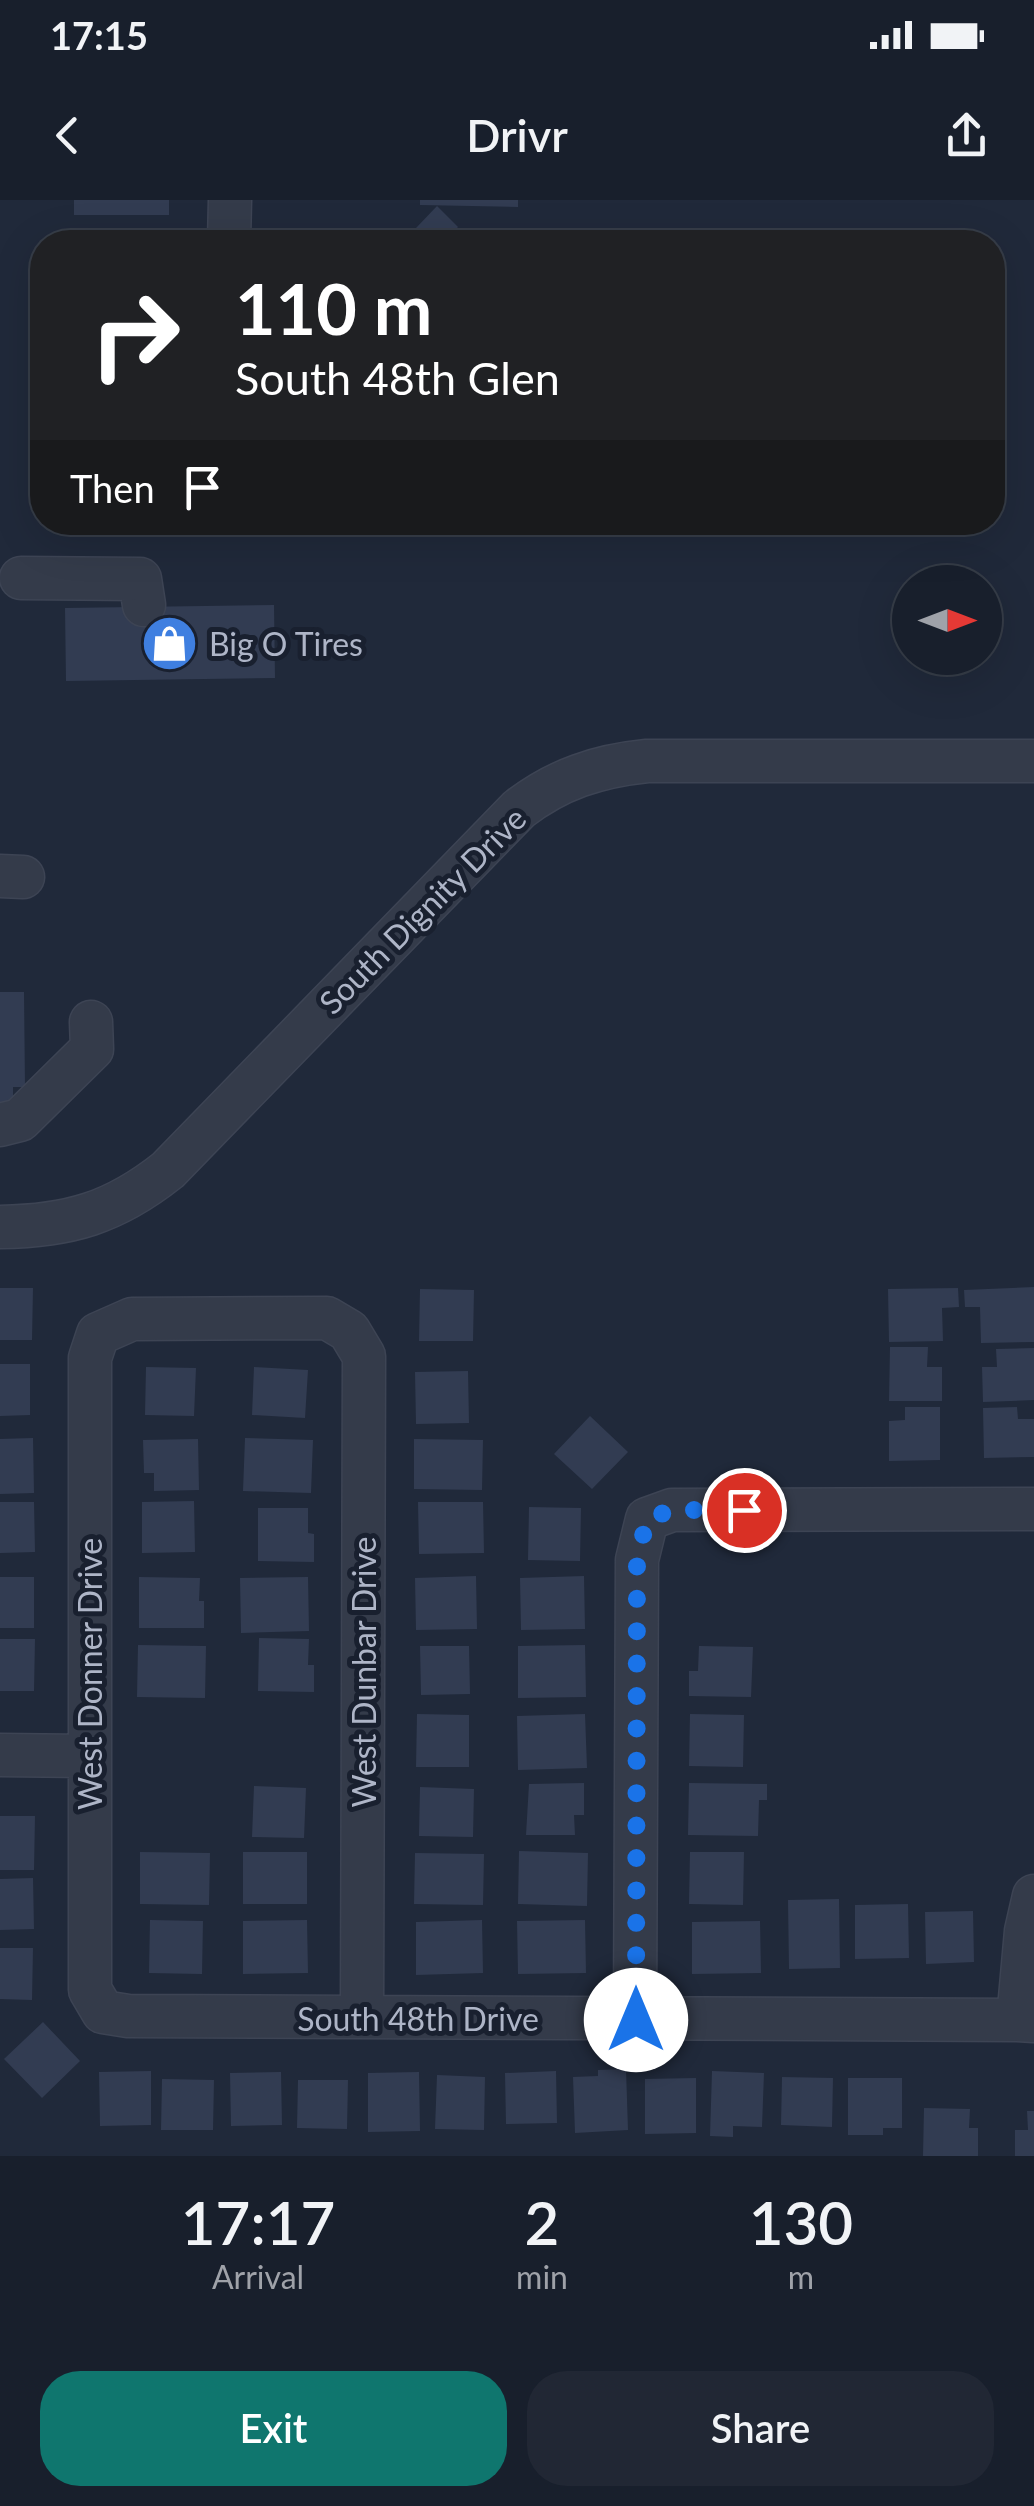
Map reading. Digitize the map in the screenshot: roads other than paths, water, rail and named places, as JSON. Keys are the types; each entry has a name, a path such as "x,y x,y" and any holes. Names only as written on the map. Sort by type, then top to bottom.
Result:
{"street":[{"path":"229,230 230,200"},
{"path":"21,578 140,579 144,605"},
{"name":"South Dignity Drive","path":"0,1227 64,1222 134,1197 168,1170 519,809 546,788 610,764 647,761 1034,761"},
{"path":"0,1125 20,1120 92,1048 90,1022"},
{"name":"West Dunbar Drive","path":"98,1334 132,1319 328,1318 349,1331 364,1356 362,2018"},
{"name":"West Donner Drive","path":"98,1334 90,1358 88,1756 90,1990 102,2012"},
{"path":"636,2020 637,1560 647,1519 672,1510 1034,1509"},
{"path":"0,1755 88,1756"},
{"path":"1026,2021 1026,1931 1034,1896"},
{"name":"South 48th Drive","path":"102,2012 128,2016 1026,2021"}],"place":[{"name":"Big O Tires","path":"170,643"}]}
